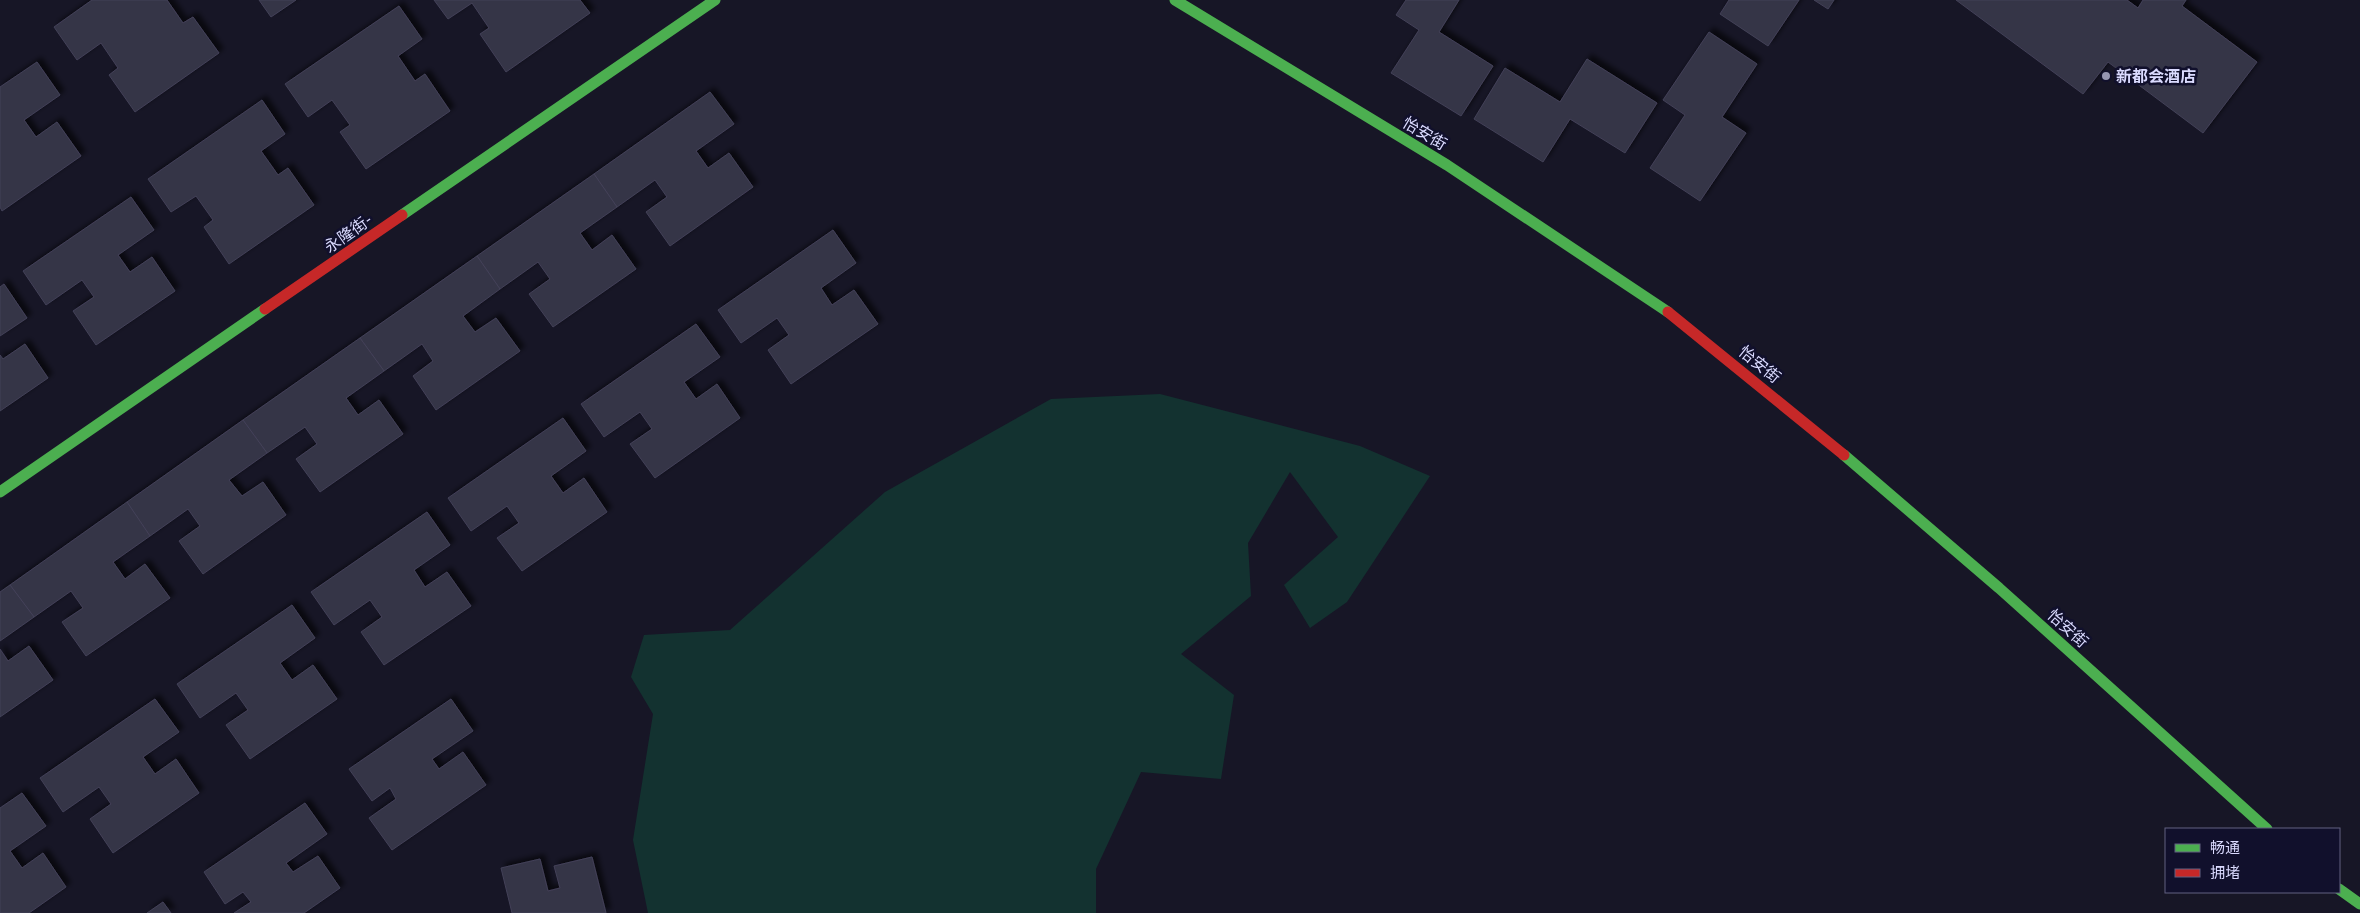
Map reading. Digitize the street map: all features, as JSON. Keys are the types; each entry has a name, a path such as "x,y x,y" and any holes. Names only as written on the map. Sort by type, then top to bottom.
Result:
{"street":[{"name":"永隆街-","path":"0,492 715,0"},
{"name":"怡安街","path":"1175,0 1447,165 1674,316 1846,455 1999,588 2266,828"},
{"path":"2340,890 2360,904"}],"green space":[{"path":"1160,394 1360,446 1430,476 1347,602 1310,628 1284,585 1338,537 1290,472 1248,543 1251,596 1181,654 1234,695 1221,779 1141,772 1096,869 1096,913 648,913 633,840 653,714 631,677 644,635 730,630 885,492 1051,399"}],"building":[{"path":"92,0 167,0 183,23 193,17 219,53 135,112 109,75 118,68 101,43 77,60 54,27"},
{"path":"259,0 296,0 271,17"},
{"path":"434,0 580,0 590,13 506,72 480,34 489,28 472,3 448,19"},
{"path":"1406,0 1459,0 1439,32 1493,66 1461,116 1391,73 1419,30 1396,15"},
{"path":"1729,0 1799,0 1768,46 1720,14"},
{"path":"1814,0 1834,0 1828,9"},
{"path":"1956,0 2127,0 2138,8 2143,0 2186,0 2182,6 2257,62 2203,133 2108,62 2083,94"},
{"path":"399,6 422,39 398,56 415,81 425,74 450,111 366,169 340,132 350,125 332,100 308,117 285,84"},
{"path":"1709,32 1757,64 1722,117 1746,133 1700,201 1650,168 1685,115 1663,100"},
{"path":"1587,59 1657,103 1625,153 1570,119 1543,162 1474,119 1505,68 1560,102"},
{"path":"37,62 60,95 24,120 36,137 57,122 81,156 2,211 0,207 0,87"},
{"path":"710,92 734,124 696,151 708,168 729,153 753,187 670,246 646,212 667,197 655,180 617,207 594,174"},
{"path":"262,100 285,134 261,151 278,175 288,168 314,205 229,264 204,227 213,220 196,196 171,212 148,179"},
{"path":"594,174 617,207 580,233 592,250 612,235 636,269 553,327 529,294 550,279 538,262 500,289 477,256"},
{"path":"131,197 154,230 118,255 130,272 152,257 175,291 96,345 73,311 94,297 82,280 46,305 23,271"},
{"path":"833,230 856,263 821,288 832,305 854,290 878,324 791,384 768,350 789,335 777,318 741,343 718,310"},
{"path":"477,256 500,289 463,316 475,332 496,318 520,351 436,410 413,376 433,361 422,344 384,371 360,338"},
{"path":"4,284 27,318 0,336 0,287"},
{"path":"696,324 720,357 684,382 696,399 717,384 740,418 655,478 630,444 652,429 640,412 604,437 581,404"},
{"path":"360,338 384,371 346,398 358,415 379,400 403,434 320,492 296,459 317,444 305,427 267,453 243,420"},
{"path":"25,344 48,378 0,411 0,355 3,359"},
{"path":"563,418 586,451 551,476 563,493 584,478 607,512 522,571 497,538 519,523 507,506 471,531 448,498"},
{"path":"243,420 267,453 229,480 242,496 263,482 286,515 203,574 179,541 200,526 188,509 150,536 127,502"},
{"path":"127,502 150,536 113,562 125,579 145,564 170,598 86,656 62,622 83,608 71,591 34,617 10,585"},
{"path":"427,512 450,545 414,570 425,587 447,572 471,606 384,665 361,632 382,617 370,600 334,625 311,592"},
{"path":"10,585 34,617 0,641 0,592"},
{"path":"292,605 315,638 280,663 292,680 313,665 337,699 250,759 226,725 248,710 236,693 200,718 177,684"},
{"path":"29,646 53,680 0,717 0,649 8,661"},
{"path":"155,699 179,732 143,757 155,774 176,759 199,793 113,853 90,819 111,804 99,787 63,812 40,778"},
{"path":"451,699 473,731 432,759 439,769 463,752 486,785 392,850 369,818 396,799 390,788 372,801 349,769"},
{"path":"22,793 46,826 10,851 22,868 43,853 66,887 29,913 0,913 0,808"},
{"path":"305,803 327,834 286,863 293,872 318,856 340,888 304,913 234,913 251,902 243,892 225,904 204,872"},
{"path":"592,857 606,913 512,913 501,868 540,859 548,891 560,888 554,866"},
{"path":"163,902 171,913 147,913"}],"traffic: fast":[{"path":"402,215 715,0"},
{"path":"1175,0 1447,165 1668,312"},
{"path":"0,492 265,309"},
{"path":"1844,455 1999,588 2266,828"},
{"path":"2340,890 2360,904"}],"traffic: jam":[{"path":"265,309 402,215"},
{"path":"1668,312 1844,455"}],"place":[{"name":"新都会酒店","path":"2106,76"}]}
